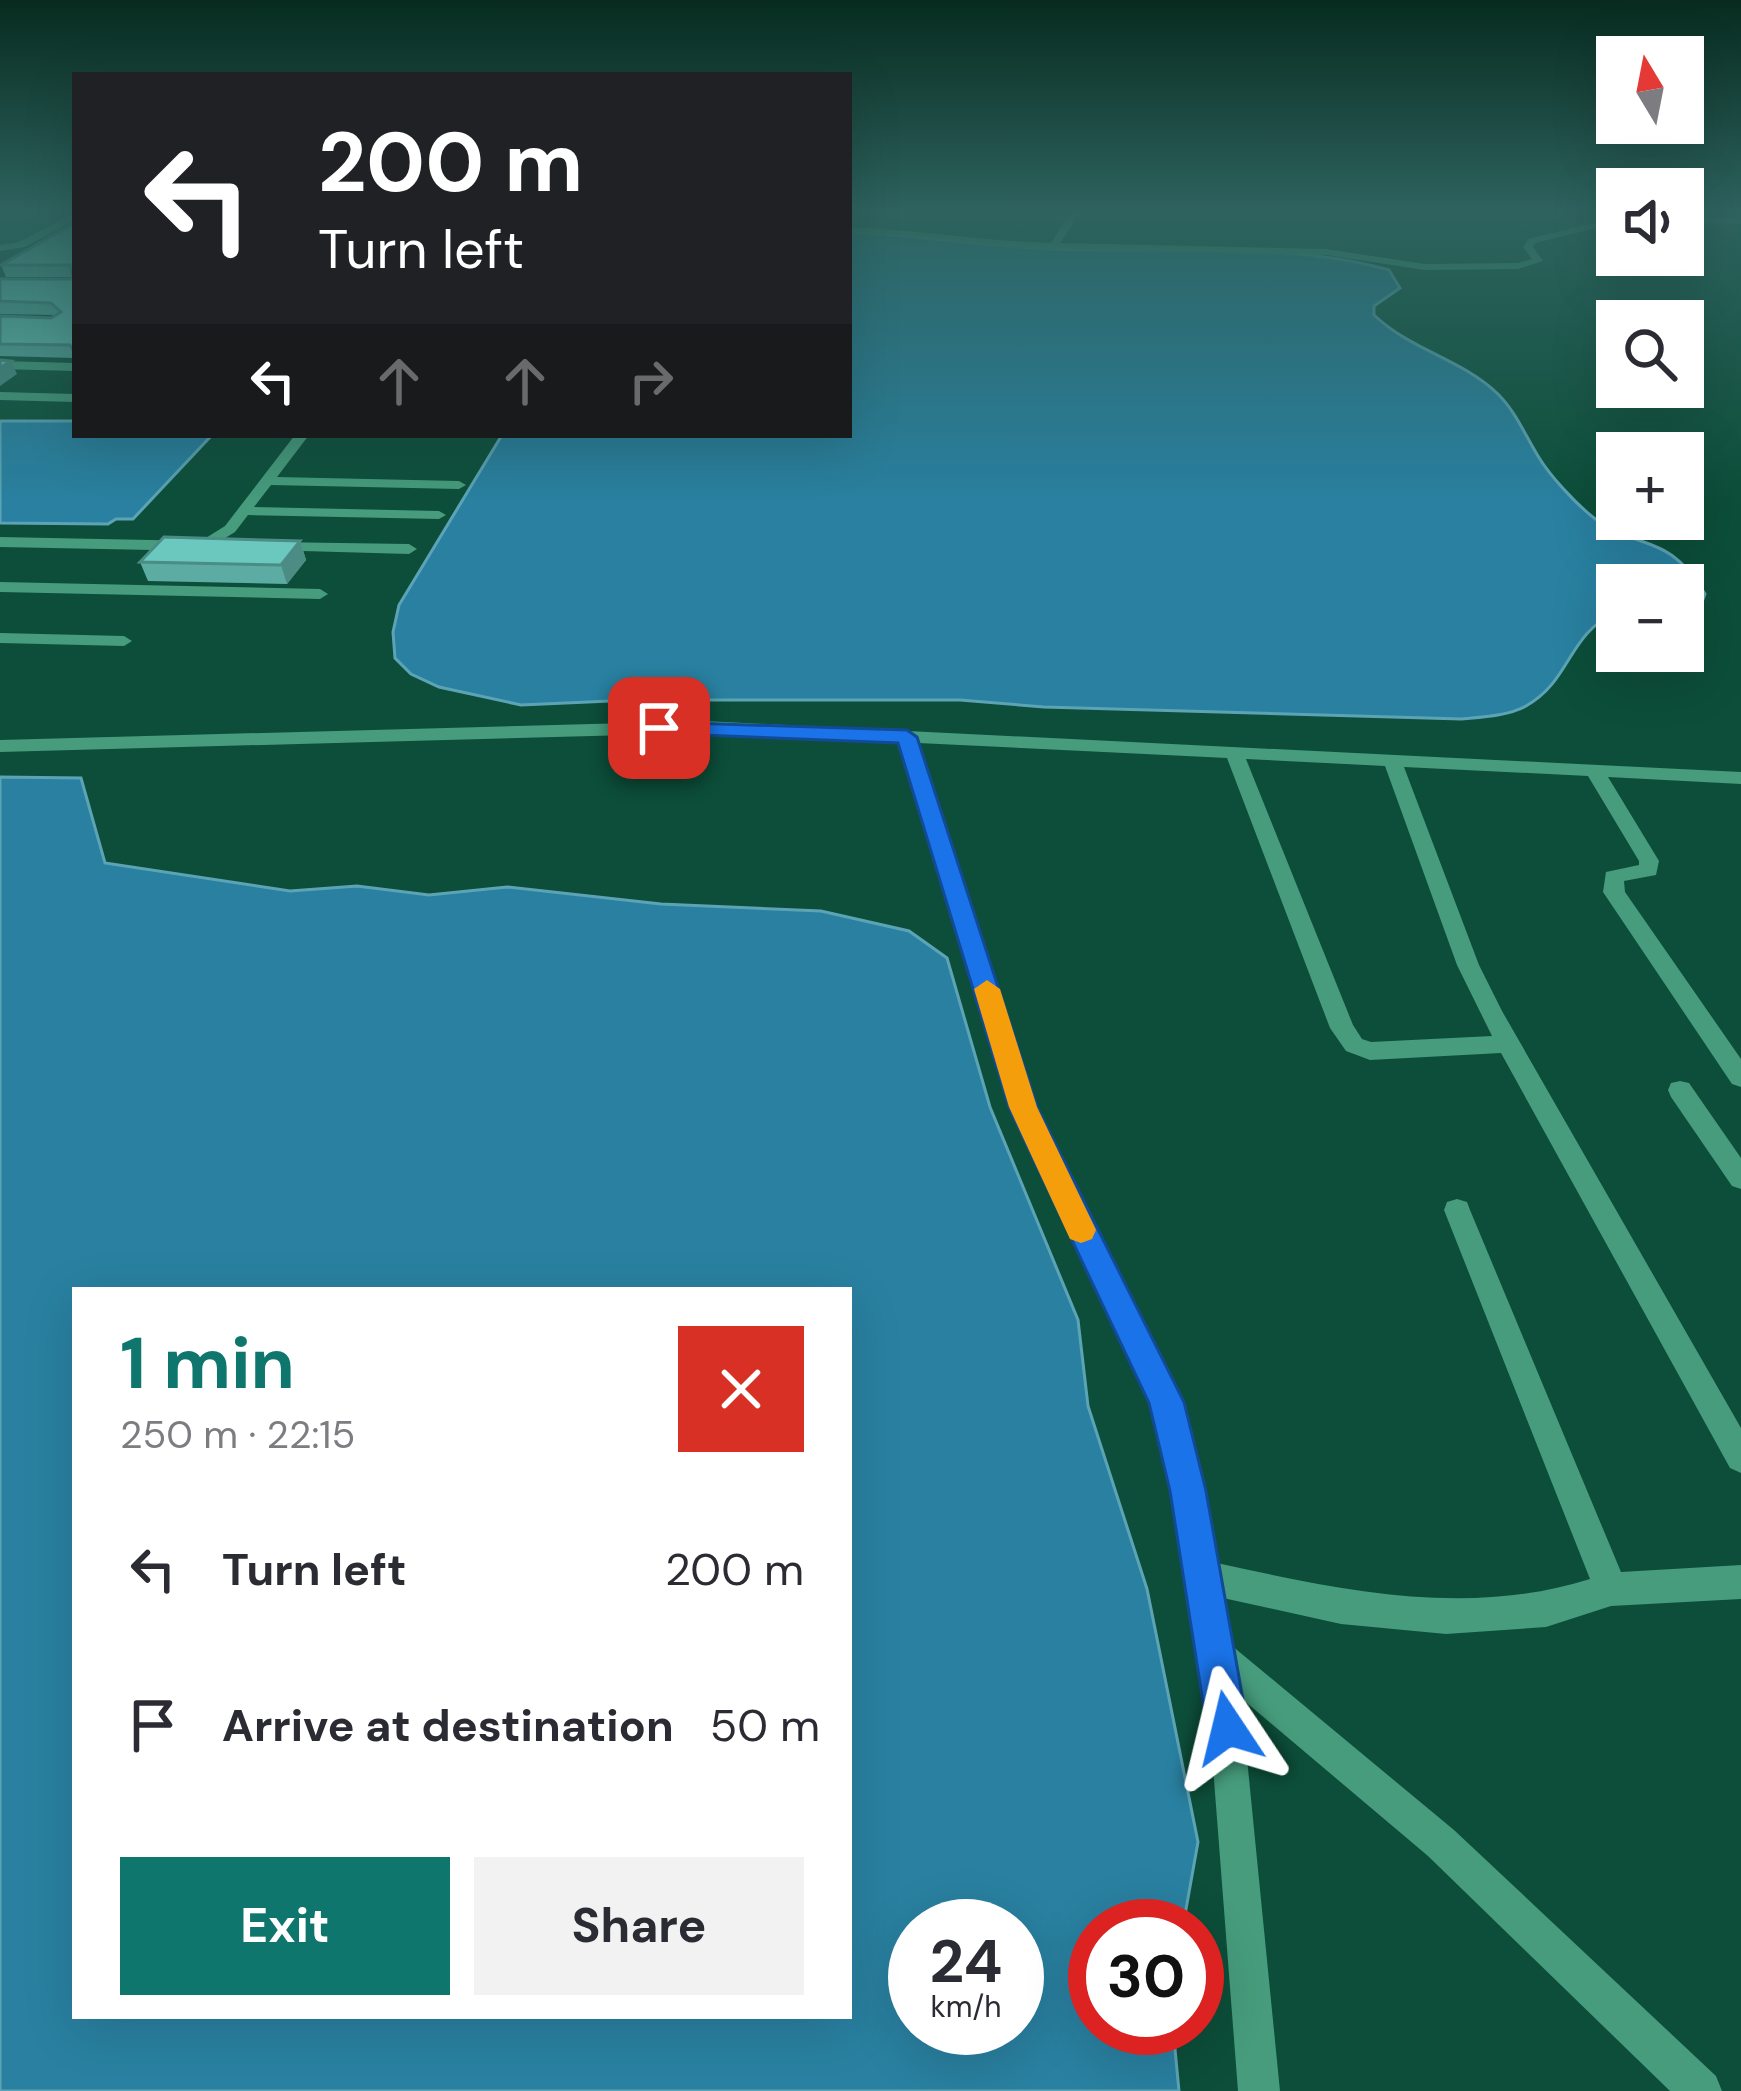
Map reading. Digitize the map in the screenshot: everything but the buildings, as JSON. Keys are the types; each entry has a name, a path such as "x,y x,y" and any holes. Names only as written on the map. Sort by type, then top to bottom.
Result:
{"street":[{"path":"0,365 72,367"},
{"path":"0,396 72,398"},
{"path":"203,546 230,529 300,438"},
{"path":"267,481 459,484"},
{"path":"244,511 439,515"},
{"path":"0,542 226,546"},
{"path":"249,547 409,549"},
{"path":"0,587 320,594"},
{"path":"0,638 124,641"},
{"path":"0,746 704,727 1741,778"},
{"path":"907,737 1023,1107 1166,1402 1228,1728 1259,2091"},
{"path":"1234,752 1342,1028 1354,1045 1370,1051 1508,1044"},
{"path":"1392,760 1468,965 1741,1458"},
{"path":"1593,769 1649,861 1649,870 1613,877 1614,892 1741,1078"},
{"path":"1680,1090 1741,1179"},
{"path":"1457,1210 1611,1589"},
{"path":"1202,1577 1341,1607 1447,1617 1546,1610 1611,1589 1741,1582"},
{"path":"1215,1654 1441,1844 1701,2091"}],"water":[{"path":"852,309 1374,309 1374,315 1404,338 1469,372 1498,394 1549,472 1596,519 1596,540 1639,540 1682,564 1596,564 1596,625 1553,683 1511,712 1461,719 1044,707 960,700 633,700 521,705 439,687 411,674 395,658 393,632 399,605 500,438 852,438"},
{"path":"0,421 72,421 72,438 209,438 133,519 108,524 0,523"},
{"path":"0,777 81,778 105,863 290,891 357,886 429,895 507,887 661,904 821,911 909,931 947,958 990,1107 1078,1320 1088,1406 1147,1589 1198,1842 1188,1899 1068,1899 1068,2055 1176,2055 1179,2091 0,2091"}],"slow traffic":[{"path":"987,989 1023,1107 1081,1230"}],"route":[{"path":"659,728 907,737 1023,1107 1166,1402 1188,1491 1228,1728"}]}
